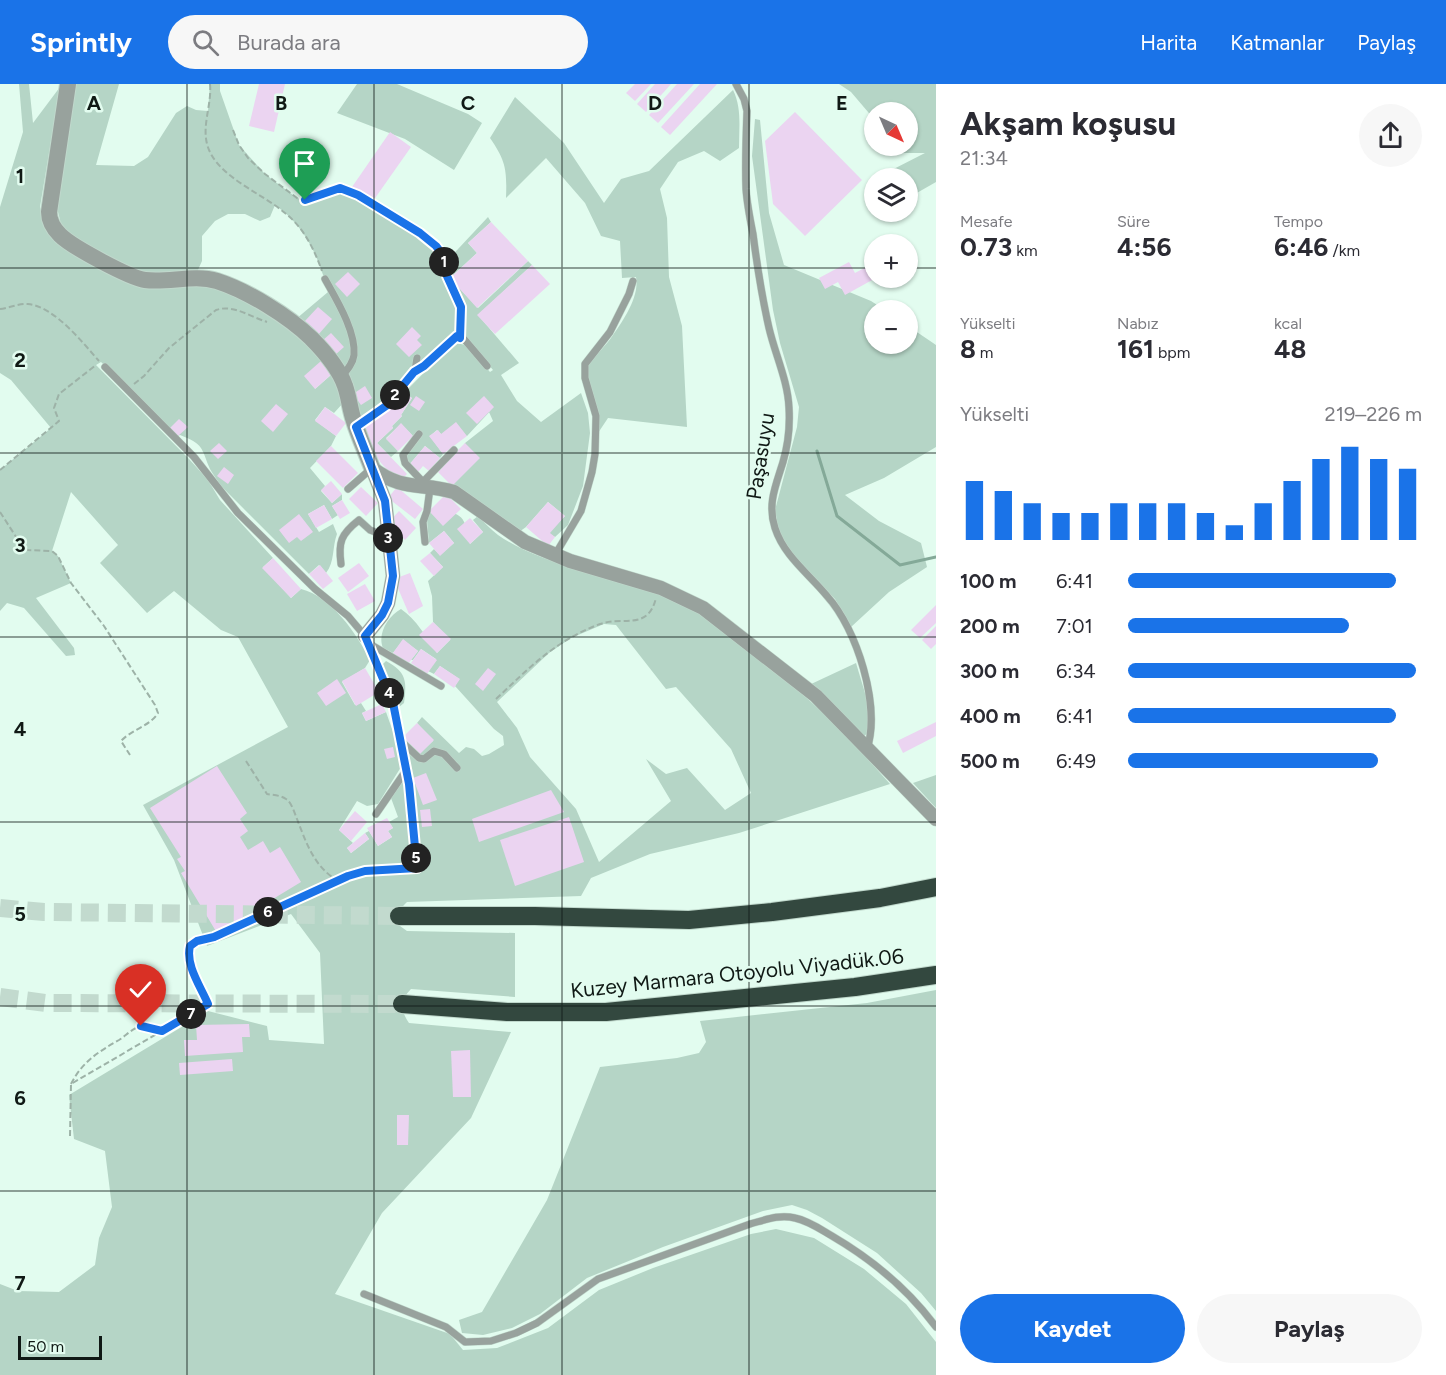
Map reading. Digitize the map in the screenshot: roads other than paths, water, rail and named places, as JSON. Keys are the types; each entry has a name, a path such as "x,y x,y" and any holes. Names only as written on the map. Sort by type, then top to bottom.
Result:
{"highway":[{"path":"399,916 535,916 689,920 859,901 936,887"},
{"name":"Kuzey Marmara Otoyolu Viyadük.06","path":"402,1004 507,1012 606,1012 855,987 936,975"}],"street":[{"path":"68,84 49,212 50,222 61,236 131,276 144,280 199,278 236,288 283,317 318,345 341,377 356,427 385,501 393,576 392,591 382,615 367,640"},
{"path":"372,468 396,482 454,492 525,542 570,561 656,586 703,608 816,696 936,819"}],"lane":[{"name":"Paşasuyu","path":"736,84 747,111 747,190 758,270 769,328 787,391 789,407 787,441 771,501 771,514 779,540 785,550 829,597 849,629 872,705 872,725 867,749"},
{"path":"325,279 342,311 354,354 350,367 341,377"},
{"path":"555,555 581,511 592,472 596,416 585,378 585,364 610,332 633,281"},
{"path":"356,427 386,406 414,372 424,366 457,336 464,339 488,366"},
{"path":"414,372 417,358"},
{"path":"105,367 194,457 238,513 315,589 348,616 367,640 393,703 407,769 417,868"},
{"path":"419,434 403,455 405,463 423,485 427,511 423,522 425,542"},
{"path":"423,485 454,450"},
{"path":"348,489 372,468"},
{"path":"341,564 339,549 342,538 359,520 370,530 388,537"},
{"path":"367,640 441,686"},
{"path":"401,741 419,758 424,759 434,751 439,752 444,754 457,768"},
{"path":"376,814 407,769"},
{"path":"364,1294 446,1327 465,1342 490,1341 516,1334 537,1323 598,1280 775,1216 810,1223 859,1251 907,1291 936,1327"}],"waterway":[{"path":"817,451 837,516 900,565 936,557"}],"tunnel":[{"path":"0,908 44,912 399,916"},
{"path":"0,997 46,1003 402,1004"}]}
